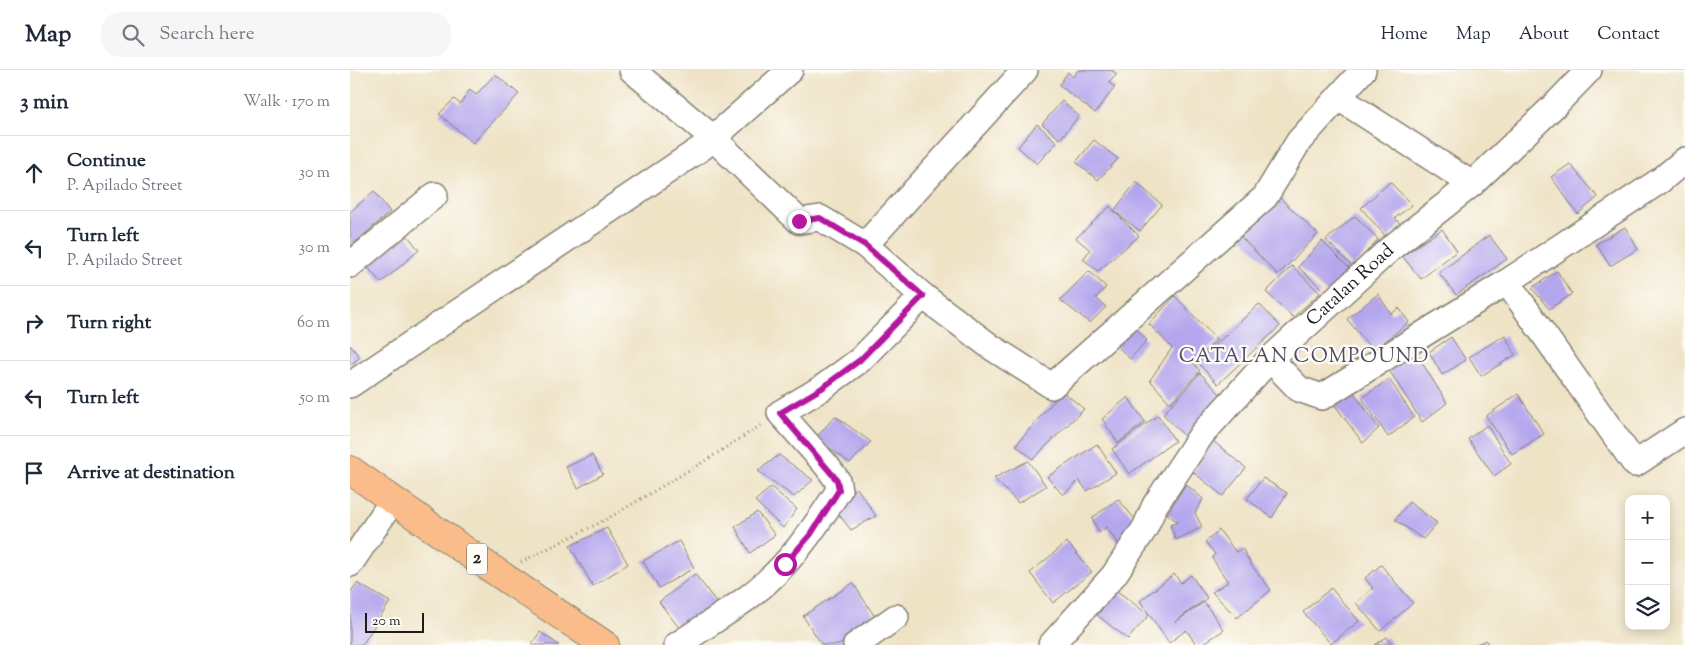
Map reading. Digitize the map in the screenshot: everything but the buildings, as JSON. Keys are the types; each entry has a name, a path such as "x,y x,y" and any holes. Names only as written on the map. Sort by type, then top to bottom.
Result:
{"main road":[{"name":"2","path":"350,470 593,642"}],"street":[{"path":"632,70 713,138 799,221 820,218 865,245 923,296 991,347 1052,386 1265,197 1298,141 1363,70"},
{"path":"350,385 703,147 790,70"},
{"path":"865,245 1025,70"},
{"name":"Catalan Road","path":"1051,645 1114,575 1145,528 1155,505 1202,434 1270,359 1391,248 1472,184 1589,70"},
{"path":"1338,98 1472,184"},
{"path":"1270,359 1299,389 1322,397 1507,282 1661,180 1685,160"},
{"path":"350,265 436,195"},
{"path":"1507,282 1635,464 1685,431"},
{"path":"677,645 751,595 785,564 811,534 839,490 837,480 832,473 780,413 822,388 860,360 923,296"},
{"path":"350,564 393,500"},
{"path":"856,645 896,617"}],"path":[{"path":"498,573 607,519 703,462 780,413"}],"district":[{"name":"CATALAN COMPOUND","path":"1304,357"}],"route":[{"path":"785,564 811,534 839,490 839,485 827,466 780,413 822,388 860,360 923,296 865,245 820,218 799,221"}]}
